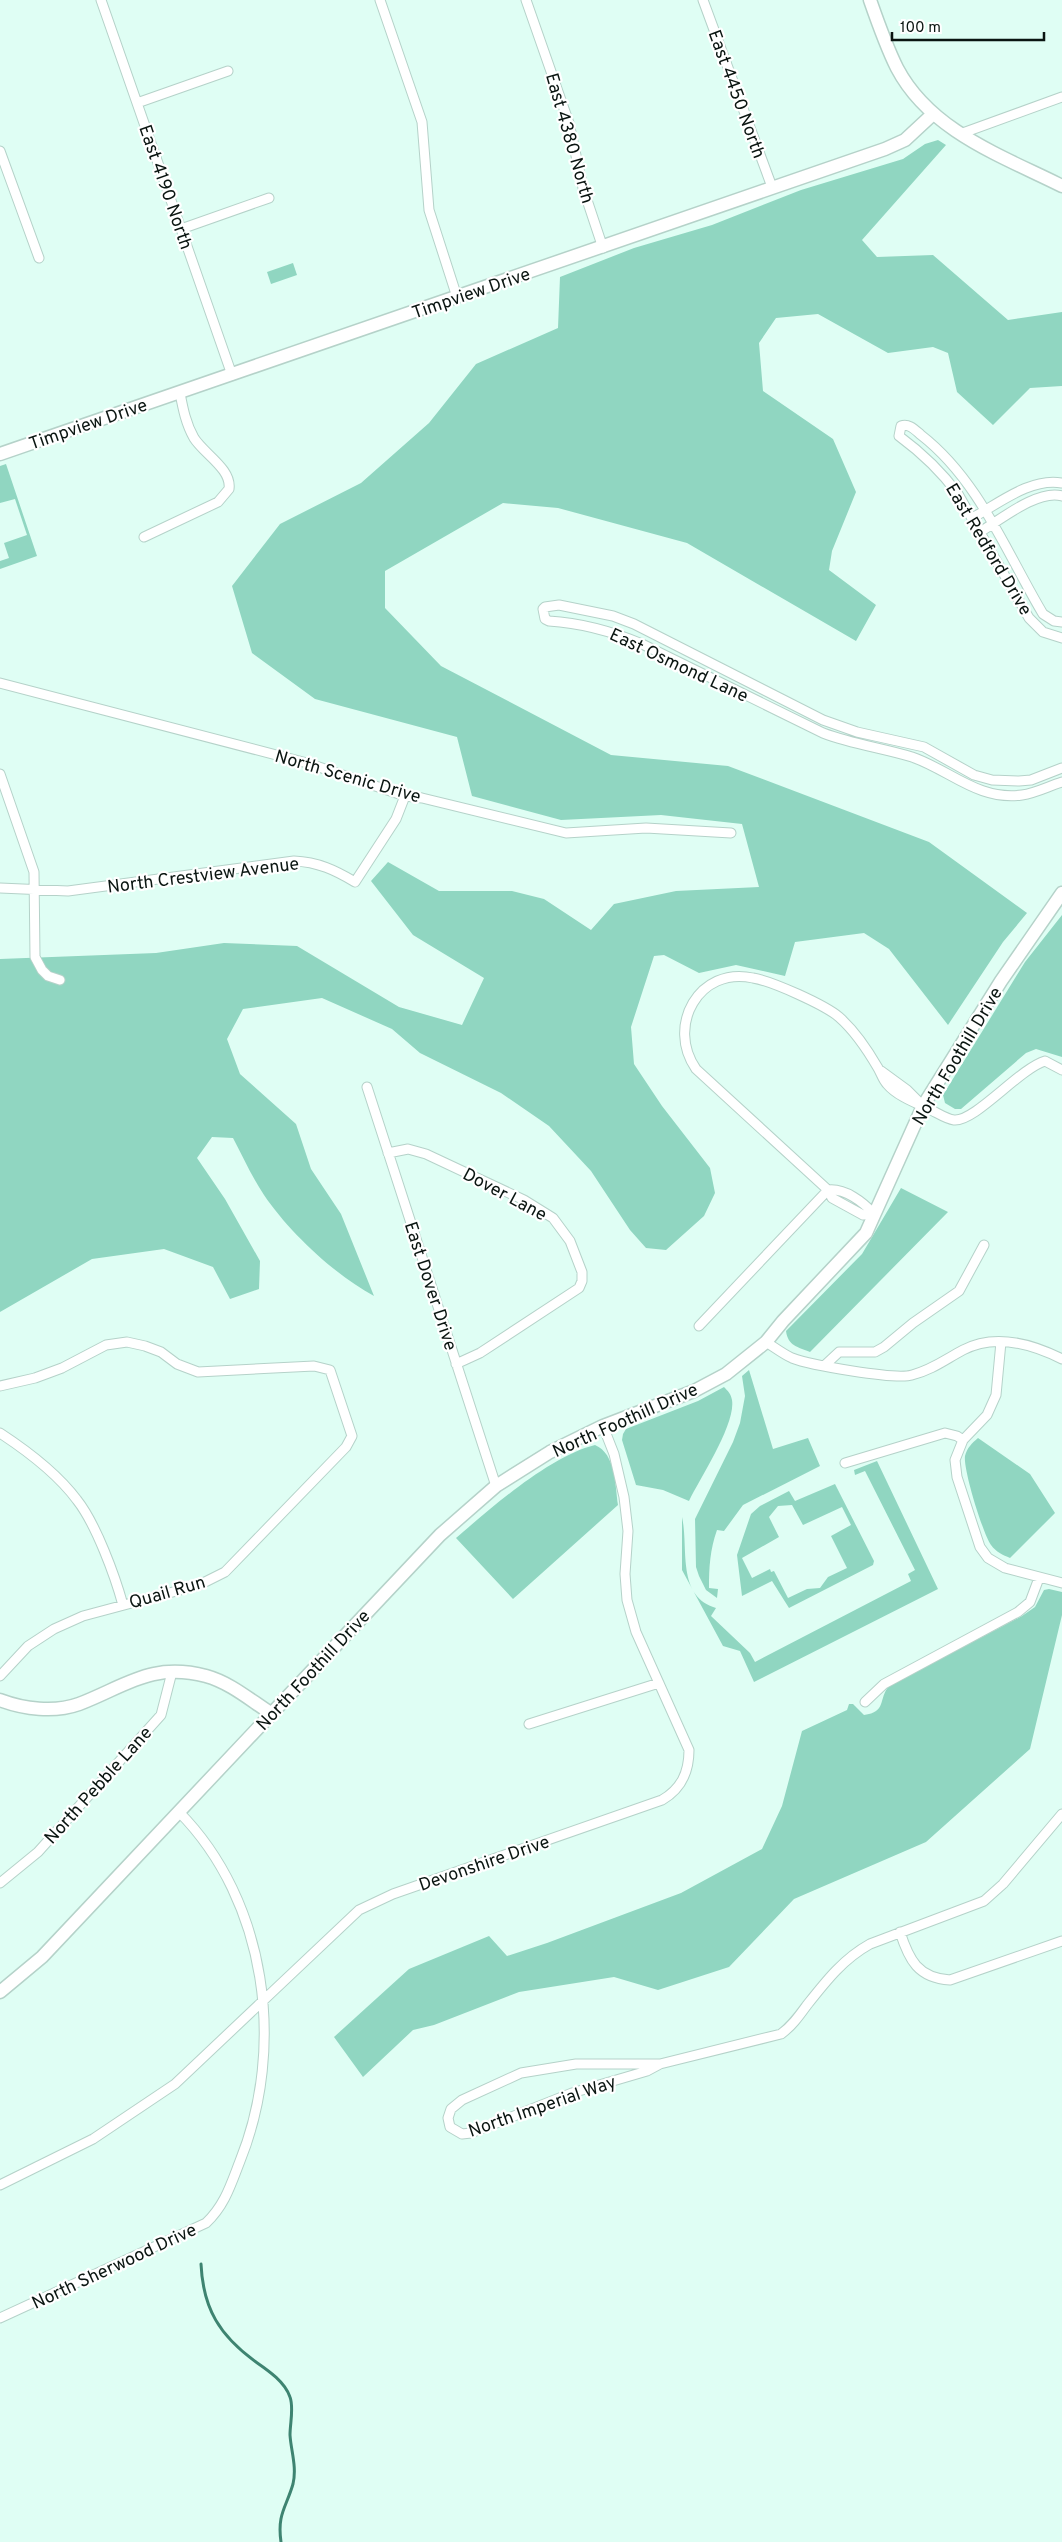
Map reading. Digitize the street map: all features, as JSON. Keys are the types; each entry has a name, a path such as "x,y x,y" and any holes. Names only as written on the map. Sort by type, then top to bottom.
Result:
{"street":[{"name":"East 4190 North","path":"101,0 232,375"},
{"path":"380,0 422,122 429,210 457,297"},
{"name":"East 4380 North","path":"526,0 569,123 583,188 603,248"},
{"name":"East 4450 North","path":"703,0 772,187"},
{"path":"870,0 897,68 913,92 934,114 960,134 1062,186"},
{"path":"137,103 228,71"},
{"path":"960,134 1062,98"},
{"name":"Timpview Drive","path":"0,454 603,248 896,144 914,133 934,114"},
{"path":"0,151 39,258"},
{"path":"181,229 269,198"},
{"path":"144,536 218,502 229,489 229,480 194,438 186,419 180,393"},
{"name":"East Redford Drive","path":"1062,622 1054,621 1043,614 964,476 944,454 910,426 902,426 899,436 924,455 946,478 972,518 1017,600 1036,626 1051,636 1062,638"},
{"path":"972,518 1030,487 1049,482 1062,482"},
{"path":"980,532 1031,501 1045,496 1062,496"},
{"name":"East Osmond Lane","path":"1062,768 1031,780 1007,782 992,780 974,774 924,747 857,732 824,720 666,640 613,616 559,605 543,609 545,619 549,621 576,623 611,631 642,644 823,733 846,742 927,764 980,791 1001,796 1023,794 1062,782"},
{"name":"North Scenic Drive","path":"0,683 307,763 405,796 422,798 566,833 646,828 731,833"},
{"path":"894,754 898,741"},
{"path":"0,774 34,872 36,957 42,970 48,976 60,980"},
{"name":"North Crestview Avenue","path":"35,890 68,891 294,861 328,867 355,882 396,819 405,796"},
{"path":"0,888 35,890"},
{"name":"North Foothill Drive","path":"0,1992 42,1957 440,1535 496,1486 550,1452 603,1426 694,1391 726,1374 766,1342 783,1321 866,1233 923,1106 1002,981 1062,893"},
{"path":"874,1214 863,1215 832,1198 828,1190 696,1069 687,1052 684,1039 687,1014 697,997 713,984 724,979 739,976 753,978 826,1008 838,1016 861,1041 880,1070 907,1090 923,1106 953,1120 964,1118 1033,1064 1045,1061 1062,1070"},
{"name":"East Dover Drive","path":"367,1087 496,1486"},
{"name":"Dover Lane","path":"388,1153 408,1149 426,1154 524,1200 553,1218 570,1241 582,1272 582,1282 579,1288 480,1353 456,1364"},
{"path":"699,1326 828,1190"},
{"path":"824,1366 839,1352 875,1352 959,1291 984,1245"},
{"name":"Quail Run","path":"0,1386 35,1378 62,1368 106,1345 126,1342 161,1352 177,1364 198,1372 314,1366 330,1370 352,1436 346,1447 226,1572 199,1585 83,1616 54,1629 28,1646 0,1676"},
{"path":"766,1342 792,1358 824,1366 883,1375 910,1376 938,1366 964,1349 1001,1342 1028,1344 1062,1359"},
{"path":"1001,1342 996,1395 988,1415 963,1440 955,1460 957,1477 980,1547 988,1558 1004,1568 1039,1578 1062,1582"},
{"name":"Devonshire Drive","path":"0,2184 93,2139 175,2084 264,2003 345,1921 376,1901 652,1804 670,1795 684,1780 689,1750 636,1632 626,1600 625,1574 628,1531 624,1497 614,1454 603,1426"},
{"path":"0,1433 29,1452 78,1502 105,1553 123,1605"},
{"path":"845,1464 945,1433 957,1436 963,1440"},
{"path":"865,1702 884,1684 1018,1612 1030,1602 1039,1578"},
{"path":"0,1700 15,1706 46,1710 77,1705 131,1679 159,1672 172,1672 194,1674 222,1682 272,1714"},
{"name":"North Pebble Lane","path":"0,1883 38,1852 161,1715 172,1672"},
{"path":"529,1724 659,1683"},
{"name":"North Sherwood Drive","path":"0,2318 200,2226 216,2213 228,2193 248,2142 257,2109 264,2047 264,2003 259,1962 233,1890 200,1833 179,1812"},
{"name":"North Imperial Way","path":"660,2064 576,2064 521,2073 462,2100 451,2109 448,2118 450,2127 462,2134 471,2133 572,2093 640,2074 660,2064 781,2034 794,2022 845,1960 870,1944 984,1901 1002,1884 1062,1814"},
{"path":"900,1932 908,1956 920,1970 934,1979 950,1980 1062,1941"}],"green space":[{"path":"938,140 946,145 862,240 877,257 933,255 1008,320 1062,312 1062,386 1030,388 993,425 957,392 948,353 933,347 888,353 818,314 776,318 759,343 763,391 833,439 856,492 832,551 829,570 876,605 856,641 687,543 558,508 503,503 385,571 385,608 441,666 611,755 728,766 929,842 1027,913 1003,942 948,1025 889,949 864,933 795,942 785,976 736,965 699,973 664,955 654,956 631,1027 634,1064 662,1106 710,1168 715,1193 704,1216 666,1250 646,1248 630,1230 591,1171 549,1126 501,1093 420,1053 392,1029 322,998 243,1009 227,1039 240,1074 296,1124 311,1169 341,1214 374,1296 329,1265 286,1223 260,1188 233,1138 212,1137 197,1158 225,1199 260,1261 259,1289 230,1299 213,1267 164,1249 92,1259 0,1312 0,959 156,953 224,943 297,946 399,1007 462,1025 484,978 413,935 371,881 388,862 439,891 512,891 544,899 591,930 614,904 676,891 759,887 742,824 661,815 561,820 472,796 457,737 315,699 252,653 232,586 280,524 361,483 429,423 476,364 558,328 560,277 634,248 712,225 801,190 903,159 925,144"},
{"path":"293,263 297,275 271,284 267,272"},
{"path":"6,464 37,556 0,569 0,561 9,558 4,543 27,535 15,499 0,503 0,466"},
{"path":"1062,915 1062,1057 1036,1049 1026,1053 961,1109 955,1109 945,1103 943,1095 1025,962"},
{"path":"901,1188 948,1212 810,1352 791,1343 786,1331 862,1254"},
{"path":"749,1370 773,1449 808,1438 820,1466 743,1505 724,1531 717,1530 710,1559 709,1588 718,1589 717,1598 706,1590 696,1567 695,1519 733,1442 740,1423 745,1396 742,1376"},
{"path":"724,1387 732,1400 729,1423 689,1501 663,1490 636,1485 622,1440 626,1429 698,1401"},
{"path":"978,1438 1030,1474 1055,1513 1010,1558 997,1551 991,1545 983,1528 970,1487 965,1456 970,1446"},
{"path":"595,1445 602,1449 611,1463 618,1505 513,1599 456,1538 504,1498 541,1471 559,1460"},
{"path":"877,1461 938,1589 754,1682 740,1651 723,1646 682,1570 682,1517 687,1570 695,1593 703,1602 716,1608 711,1616 750,1653 755,1662 911,1581 908,1574 915,1570 865,1471 855,1475 854,1470"},
{"path":"835,1484 874,1561 873,1565 789,1608 772,1581 742,1596 737,1555 751,1514 760,1506 789,1491 795,1501","holes":["792,1505 803,1525 842,1507 851,1525 831,1536 847,1568 828,1577 820,1588 807,1589 788,1598 774,1571 771,1572 770,1569 752,1578 742,1558 779,1537 769,1517 778,1506"]},
{"path":"1049,1589 1062,1592 1062,1615 1030,1749 926,1842 794,1899 729,1967 658,1990 614,1977 519,1992 434,2025 413,2030 363,2077 334,2037 409,1969 489,1936 507,1956 547,1943 681,1893 762,1849 782,1806 802,1731 847,1710 849,1704 853,1704 864,1715 876,1711 889,1686 1022,1616 1035,1607 1044,1590"}],"waterway":[{"path":"201,2264 205,2295 223,2331 243,2352 276,2377 290,2397 292,2411 290,2435 294,2478 281,2518 281,2542"}]}
